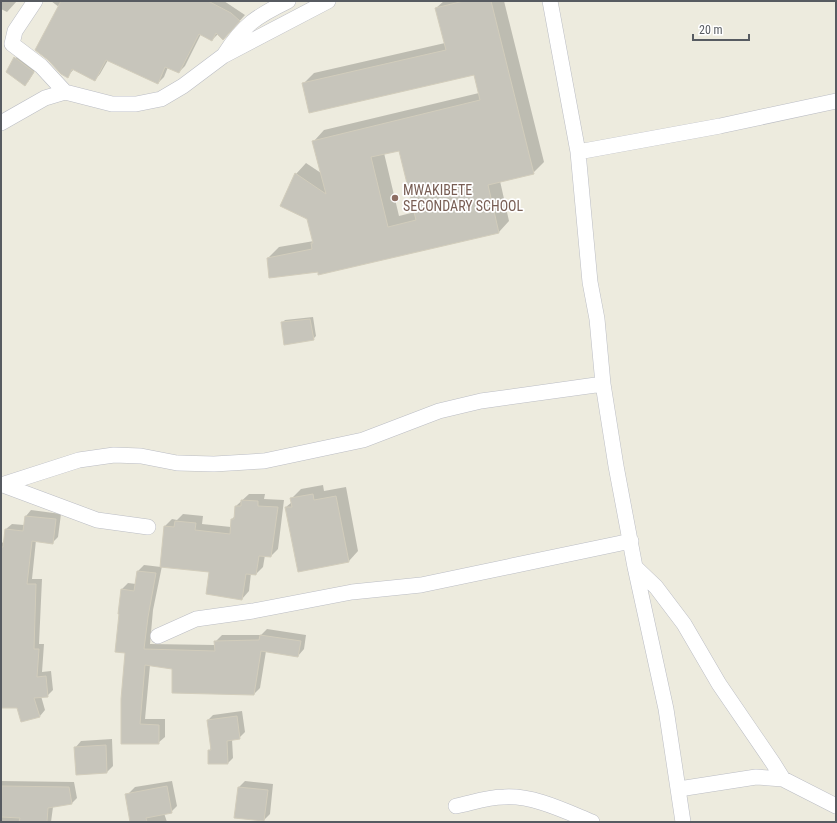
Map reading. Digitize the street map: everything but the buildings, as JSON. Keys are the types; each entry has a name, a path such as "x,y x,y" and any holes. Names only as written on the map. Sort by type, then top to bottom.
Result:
{"street":[{"path":"35,1 7,43 41,66 65,92"},
{"path":"223,56 234,38 245,27 264,13 288,1"},
{"path":"1,123 45,98 65,92 112,104 136,104 161,98 183,86 223,56 328,1"},
{"path":"550,1 578,152 586,252 597,319 603,384 616,466 635,567 666,709 679,789 680,821"},
{"path":"578,152 720,126 836,101"},
{"path":"2,485 79,460 114,455 141,456 178,462 214,464 264,461 363,440 439,411 481,401 603,384"},
{"path":"2,485 96,520 148,527"},
{"path":"158,636 196,619 253,611 352,592 421,585 631,541"},
{"path":"635,567 656,587 684,624 719,684 783,779"},
{"path":"679,789 756,777 783,779 836,806"},
{"path":"456,806 503,797 519,797 540,802 592,822"}],"place":[{"name":"MWAKIBETE SECONDARY SCHOOL","path":"395,198"}]}
